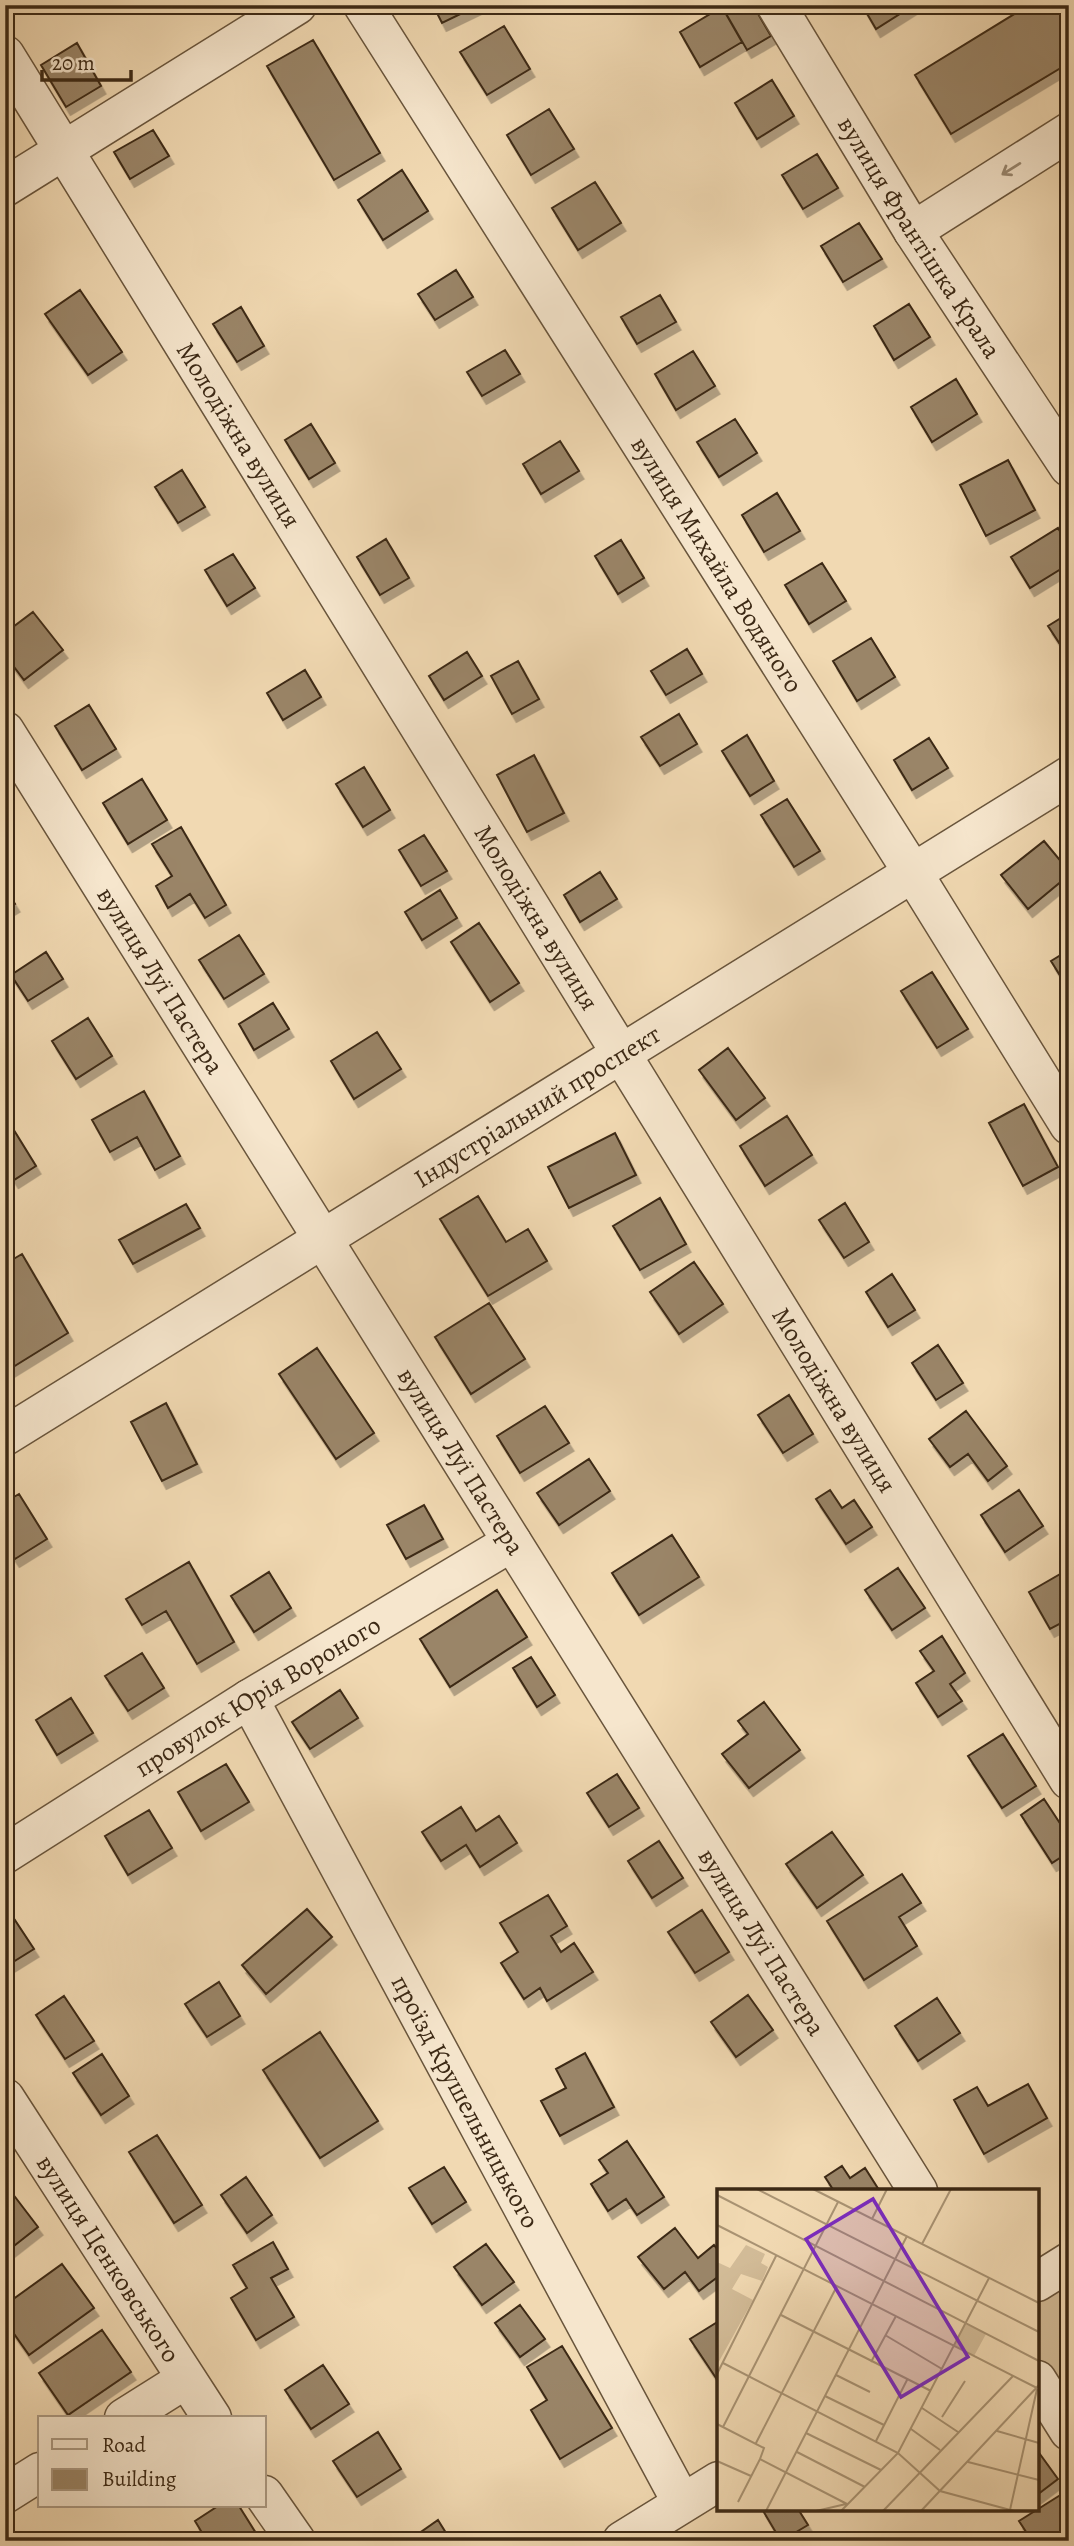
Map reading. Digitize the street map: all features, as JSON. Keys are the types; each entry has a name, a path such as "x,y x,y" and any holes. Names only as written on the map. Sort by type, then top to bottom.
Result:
{"street":[{"path":"5,187 297,5"},
{"name":"вулиця Михайла Водяного","path":"363,5 913,873 1069,1125"},
{"name":"вулиця Франтішка Крала","path":"776,5 914,231 1069,467"},
{"name":"Молодіжна вулиця","path":"5,55 1069,1780"},
{"path":"914,231 1069,132"},
{"name":"вулиця Луї Пастера","path":"5,731 19,783 323,1239 917,2189"},
{"name":"Індустріальний проспект","path":"5,1436 1069,776"},
{"name":"провулок Юрія Вороного","path":"5,1854 249,1699 512,1542"},
{"name":"проїзд Крушельницького","path":"249,1699 682,2503"},
{"name":"вулиця Ценковського","path":"5,2098 211,2416"},
{"path":"1039,2281 1069,2262"},
{"path":"127,2416 186,2379"},
{"path":"1039,2383 1069,2431"},
{"path":"5,2494 38,2473"},
{"path":"622,2541 717,2482"},
{"path":"266,2497 296,2541"}],"shaded area":[{"path":"1069,2262 1069,2431 1039,2383 1039,2280"}],"building":[{"path":"433,5 479,5 442,23"},
{"path":"721,5 753,5 771,36 747,50"},
{"path":"862,5 914,5 876,29"},
{"path":"1029,5 1069,5 1069,63 951,134 915,75"},
{"path":"722,7 742,42 700,67 680,32"},
{"path":"504,26 530,69 487,95 460,52"},
{"path":"313,40 380,153 334,180 267,66"},
{"path":"77,43 101,86 66,107 41,65"},
{"path":"772,80 794,116 757,139 735,103"},
{"path":"549,109 574,149 531,175 507,135"},
{"path":"153,130 169,156 130,179 114,152"},
{"path":"817,154 838,188 803,209 782,175"},
{"path":"402,170 428,211 383,240 358,200"},
{"path":"595,182 621,223 578,250 552,208"},
{"path":"859,223 882,259 843,282 821,246"},
{"path":"456,270 473,297 435,320 418,294"},
{"path":"80,290 122,352 88,375 45,314"},
{"path":"660,295 676,322 637,344 621,317"},
{"path":"909,304 930,337 894,360 874,326"},
{"path":"241,307 264,346 237,362 213,324"},
{"path":"505,350 520,374 482,396 467,372"},
{"path":"693,351 715,386 676,410 655,374"},
{"path":"956,379 977,414 932,442 911,407"},
{"path":"735,419 757,453 719,477 697,442"},
{"path":"311,424 335,463 309,479 285,440"},
{"path":"560,441 579,471 541,494 523,464"},
{"path":"1008,460 1035,510 986,536 960,485"},
{"path":"182,470 205,507 178,523 155,487"},
{"path":"777,493 800,531 764,552 742,515"},
{"path":"1058,528 1069,546 1069,564 1030,588 1011,557"},
{"path":"386,539 409,578 380,595 357,557"},
{"path":"621,540 644,578 618,594 595,556"},
{"path":"233,554 255,588 227,606 205,570"},
{"path":"822,563 846,601 809,624 785,585"},
{"path":"33,612 63,650 24,680 5,655 5,633"},
{"path":"1069,613 1069,658 1048,626"},
{"path":"871,638 895,677 857,701 833,661"},
{"path":"687,649 702,674 666,695 651,671"},
{"path":"467,652 482,676 444,700 429,676"},
{"path":"518,661 539,699 512,714 491,676"},
{"path":"305,670 321,697 283,720 267,693"},
{"path":"89,705 116,749 82,770 55,726"},
{"path":"679,714 697,744 660,766 641,737"},
{"path":"747,735 774,781 750,796 722,751"},
{"path":"929,738 948,768 912,790 894,760"},
{"path":"534,755 564,813 527,832 497,775"},
{"path":"364,767 390,810 363,827 336,784"},
{"path":"142,779 167,820 128,844 103,803"},
{"path":"787,799 820,851 794,867 761,815"},
{"path":"181,827 226,905 205,918 190,894 168,908 156,886 172,876 152,844"},
{"path":"424,835 447,871 421,886 399,850"},
{"path":"1044,841 1069,871 1069,875 1028,909 1001,875"},
{"path":"600,872 617,899 580,922 564,895"},
{"path":"5,888 15,904 5,910"},
{"path":"440,890 457,918 422,940 405,912"},
{"path":"479,923 519,983 490,1002 451,942"},
{"path":"239,935 264,974 224,999 199,960"},
{"path":"1069,950 1069,990 1051,961"},
{"path":"46,952 63,979 28,1001 11,975"},
{"path":"932,972 968,1029 937,1048 901,991"},
{"path":"273,1003 289,1029 254,1050 239,1024"},
{"path":"88,1018 112,1056 76,1079 52,1041"},
{"path":"377,1032 401,1069 354,1099 331,1061"},
{"path":"728,1048 765,1098 736,1120 699,1070"},
{"path":"144,1091 180,1156 155,1170 137,1137 110,1152 92,1120"},
{"path":"1024,1104 1058,1167 1023,1186 989,1123"},
{"path":"787,1116 812,1155 765,1186 740,1146"},
{"path":"12,1127 36,1166 14,1180 5,1166 5,1131"},
{"path":"615,1133 636,1175 569,1208 548,1167"},
{"path":"478,1196 506,1242 528,1229 547,1261 488,1296 440,1219"},
{"path":"660,1198 686,1244 640,1270 613,1226"},
{"path":"845,1203 869,1242 844,1258 819,1220"},
{"path":"186,1204 200,1228 133,1264 119,1240"},
{"path":"22,1254 68,1333 5,1372 5,1264"},
{"path":"694,1262 723,1304 679,1334 650,1292"},
{"path":"892,1274 915,1310 888,1327 866,1292"},
{"path":"489,1303 525,1359 471,1394 435,1337"},
{"path":"938,1345 963,1383 936,1400 912,1363"},
{"path":"317,1348 374,1433 336,1459 279,1374"},
{"path":"789,1395 813,1434 783,1453 758,1415"},
{"path":"166,1403 197,1464 162,1481 131,1422"},
{"path":"545,1406 569,1443 520,1473 497,1436"},
{"path":"966,1411 1007,1466 988,1481 968,1454 950,1467 929,1439"},
{"path":"589,1459 610,1491 559,1525 537,1493"},
{"path":"830,1490 842,1508 854,1500 872,1527 846,1544 816,1499"},
{"path":"1019,1490 1043,1526 1005,1552 981,1515"},
{"path":"19,1494 47,1539 15,1559 5,1544 5,1502"},
{"path":"424,1505 443,1539 406,1559 387,1525"},
{"path":"672,1535 699,1577 639,1615 612,1573"},
{"path":"189,1562 234,1642 197,1664 166,1611 142,1625 126,1599"},
{"path":"898,1568 925,1608 892,1630 865,1590"},
{"path":"1069,1569 1069,1619 1050,1629 1029,1592"},
{"path":"269,1572 291,1608 254,1632 231,1596"},
{"path":"497,1590 527,1637 450,1687 420,1639"},
{"path":"942,1636 965,1673 950,1684 962,1701 938,1717 916,1683 934,1671 920,1651"},
{"path":"142,1653 164,1688 128,1711 105,1676"},
{"path":"531,1657 555,1695 537,1707 513,1668"},
{"path":"340,1690 358,1718 310,1749 292,1722"},
{"path":"71,1698 93,1733 57,1755 36,1720"},
{"path":"764,1702 800,1750 749,1788 722,1754 748,1734 738,1721"},
{"path":"1003,1734 1036,1786 1002,1808 968,1756"},
{"path":"226,1764 249,1802 201,1831 178,1792"},
{"path":"617,1774 639,1808 609,1827 587,1793"},
{"path":"1044,1799 1069,1837 1069,1852 1052,1863 1021,1815"},
{"path":"461,1807 476,1831 499,1816 517,1843 480,1867 466,1845 441,1861 422,1832"},
{"path":"149,1810 172,1848 128,1875 105,1836"},
{"path":"832,1832 863,1875 817,1908 786,1864"},
{"path":"659,1841 683,1878 652,1898 628,1861"},
{"path":"902,1874 921,1903 899,1917 917,1946 864,1980 827,1921"},
{"path":"548,1895 567,1926 551,1936 561,1952 574,1943 593,1972 547,2001 540,1988 524,1999 501,1963 518,1952 500,1923"},
{"path":"5,1905 34,1949 5,1967"},
{"path":"307,1909 332,1937 266,1994 242,1965"},
{"path":"702,1910 729,1952 695,1973 668,1932"},
{"path":"219,1982 240,2016 207,2037 185,2004"},
{"path":"748,1995 773,2030 736,2057 711,2022"},
{"path":"64,1996 94,2041 65,2059 36,2015"},
{"path":"937,1998 960,2033 918,2061 895,2026"},
{"path":"320,2032 378,2121 320,2158 263,2070"},
{"path":"585,2053 614,2107 560,2136 541,2101 566,2088 556,2069"},
{"path":"102,2054 129,2096 101,2115 73,2073"},
{"path":"1028,2084 1047,2118 984,2154 954,2100 977,2087 988,2106"},
{"path":"157,2135 202,2205 174,2223 129,2152"},
{"path":"627,2141 664,2197 637,2215 626,2199 608,2211 591,2184 608,2173 599,2160"},
{"path":"842,2166 850,2178 865,2168 878,2189 833,2189 825,2177"},
{"path":"444,2167 466,2202 432,2224 409,2188"},
{"path":"246,2177 272,2215 247,2233 221,2195"},
{"path":"9,2189 38,2227 5,2253 5,2192"},
{"path":"675,2228 698,2258 714,2245 717,2249 717,2278 699,2291 685,2272 664,2289 638,2257"},
{"path":"273,2242 288,2269 271,2278 294,2317 256,2340 231,2298 247,2288 233,2265"},
{"path":"486,2244 514,2282 482,2305 454,2267"},
{"path":"62,2264 94,2308 29,2355 5,2321 5,2305"},
{"path":"520,2305 545,2339 520,2357 495,2323"},
{"path":"717,2322 717,2380 690,2339"},
{"path":"102,2330 131,2372 68,2415 39,2373"},
{"path":"562,2346 612,2428 560,2459 531,2410 547,2400 527,2367"},
{"path":"323,2365 349,2404 311,2429 285,2390"},
{"path":"378,2432 401,2469 357,2497 333,2461"},
{"path":"1039,2453 1058,2479 1039,2493"},
{"path":"1062,2494 1069,2504 1069,2541 1032,2541 1019,2521 1039,2511"},
{"path":"215,2508 240,2508 261,2541 207,2541 195,2521"},
{"path":"763,2511 799,2511 808,2525 781,2541"},
{"path":"438,2520 451,2541 408,2541"}]}
